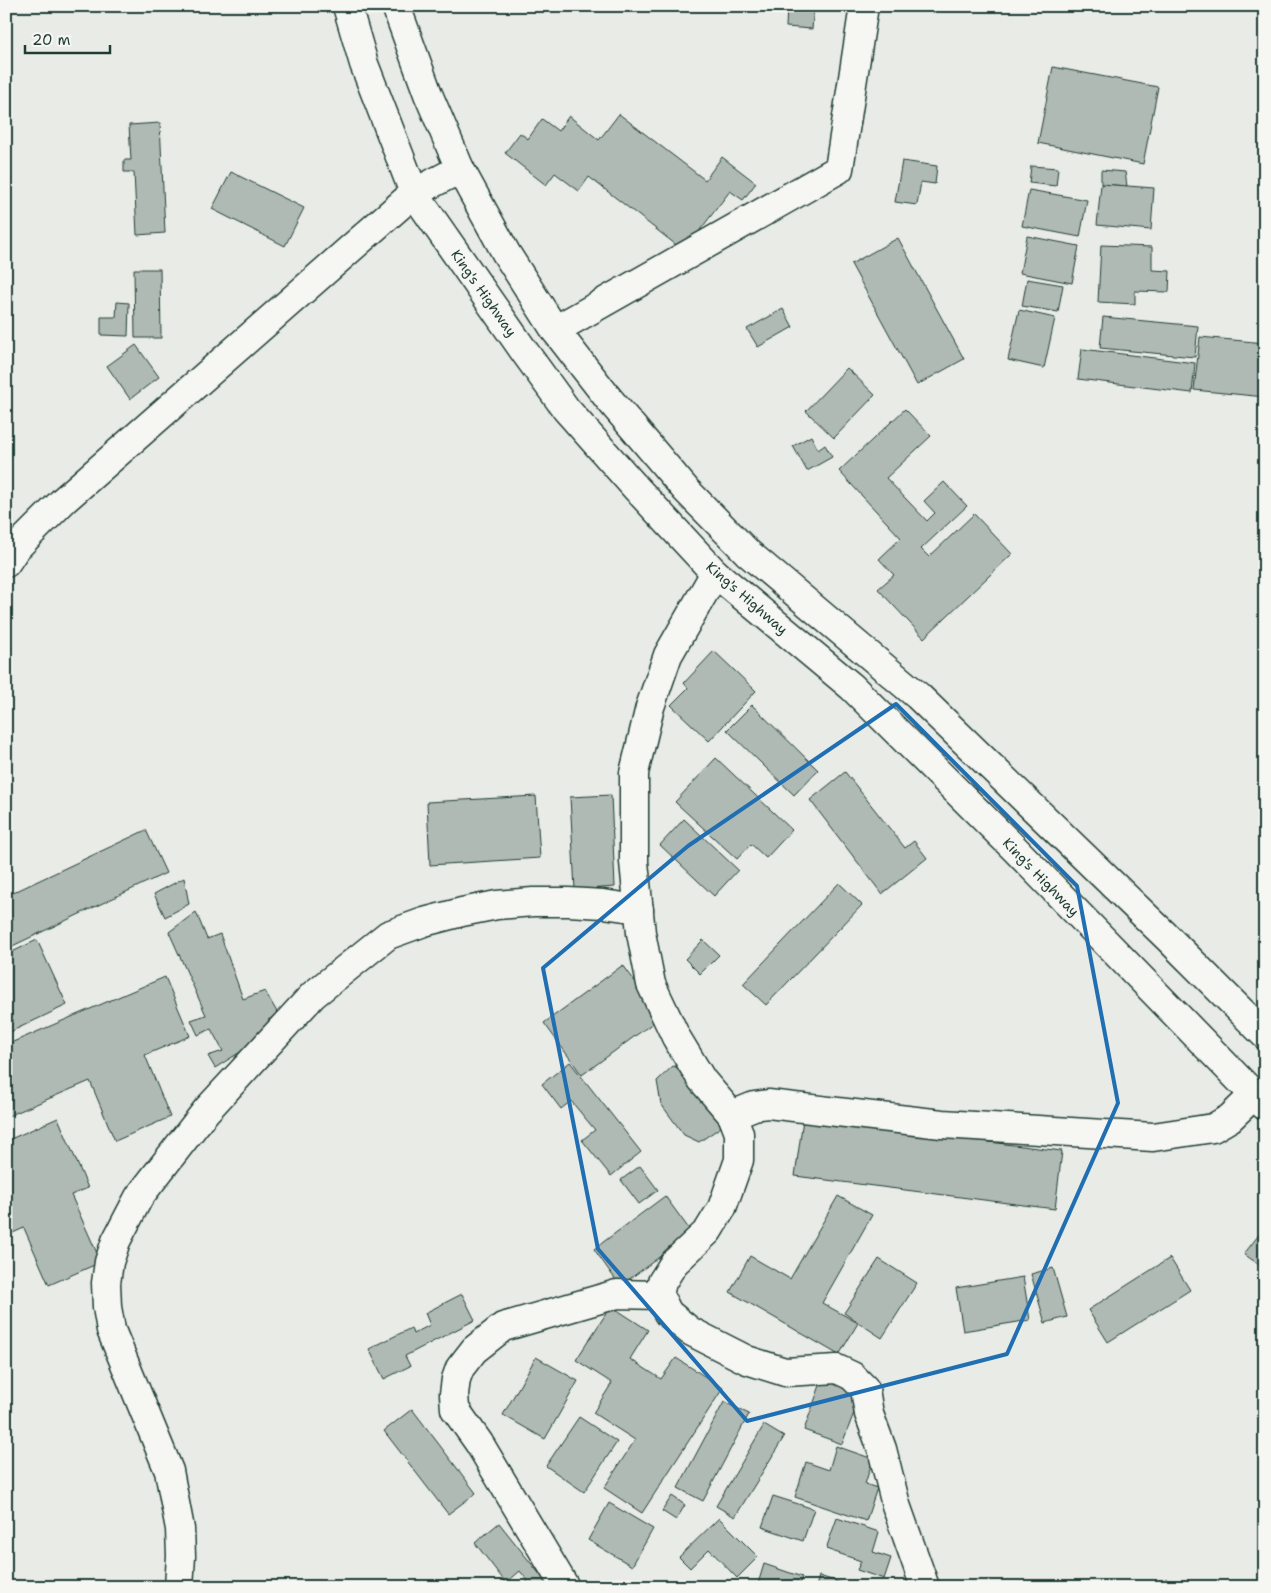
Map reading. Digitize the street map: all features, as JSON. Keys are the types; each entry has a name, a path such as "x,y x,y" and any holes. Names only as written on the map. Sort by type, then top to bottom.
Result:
{"main road":[{"name":"King's Highway","path":"347,6 364,64 414,193 566,409 715,573 852,687 1015,849 1259,1101"},
{"path":"396,6 428,94 460,169 506,253 555,330 608,398 686,490 748,553 918,696 1265,1034"},
{"path":"555,330 839,169 864,6"},
{"path":"6,563 16,548 64,500 414,193 460,169"},
{"path":"715,573 668,655 650,707 634,773 634,862 641,933 651,984 676,1037 697,1071 732,1115 739,1133 739,1160 722,1208 708,1231 674,1263 662,1282 659,1294 668,1314 690,1330 747,1360 785,1372 837,1369 852,1376 865,1390 869,1414 882,1449 896,1505 925,1587"},
{"path":"179,1587 180,1529 168,1470 111,1330 107,1307 106,1283 109,1262 116,1241 139,1196 206,1111 313,995 388,935 424,922 497,905 532,902 568,902 604,904 638,909"},
{"path":"732,1115 754,1106 768,1104 942,1124 1153,1137 1213,1128 1259,1101"},
{"path":"565,1587 479,1443 455,1409 456,1379 460,1368 474,1350 503,1327 617,1294 659,1294"}],"highlighted area":[{"path":"896,704 1077,886 1118,1103 1007,1354 747,1421 598,1249 543,968 688,846"}],"building":[{"path":"787,6 814,6 812,29 786,27"},
{"path":"1053,67 1158,87 1143,164 1038,143"},
{"path":"619,114 705,180 722,157 756,183 743,200 730,191 684,251 589,177 579,191 555,173 546,185 505,153 520,133 528,139 542,119 558,131 569,116 599,140"},
{"path":"160,123 165,233 137,235 134,172 124,172 124,160 131,160 129,125"},
{"path":"902,161 937,166 935,184 921,182 917,205 895,202"},
{"path":"1031,166 1058,168 1056,186 1029,183"},
{"path":"1101,170 1125,172 1127,186 1101,184"},
{"path":"231,172 304,208 285,246 212,209"},
{"path":"1101,184 1154,188 1151,230 1097,225"},
{"path":"1029,190 1087,200 1080,237 1022,226"},
{"path":"1027,236 1079,246 1072,283 1020,273"},
{"path":"898,238 964,359 917,385 851,264"},
{"path":"1101,245 1152,247 1152,270 1170,271 1169,292 1135,291 1135,304 1098,302"},
{"path":"134,269 160,269 161,338 135,338"},
{"path":"1027,279 1063,285 1058,312 1022,306"},
{"path":"117,302 129,303 128,336 101,335 101,317 116,317"},
{"path":"783,309 793,327 758,347 747,329"},
{"path":"1019,310 1055,318 1044,368 1008,360"},
{"path":"1103,317 1198,326 1195,357 1100,348"},
{"path":"1200,337 1265,343 1265,397 1194,390"},
{"path":"136,345 159,377 130,399 107,366"},
{"path":"1082,349 1195,363 1192,393 1078,379"},
{"path":"847,368 875,395 834,438 806,411"},
{"path":"905,409 931,436 886,478 927,521 935,513 924,501 944,482 967,506 921,549 929,557 974,514 1012,554 924,638 878,589 894,575 879,559 901,538 839,471"},
{"path":"811,436 818,450 825,445 832,457 807,471 793,446"},
{"path":"714,651 756,691 709,741 671,705 688,688 684,683"},
{"path":"752,705 818,770 794,795 727,730"},
{"path":"716,758 792,830 766,858 751,844 737,859 675,802"},
{"path":"845,772 905,848 914,841 927,858 882,894 810,800"},
{"path":"611,795 615,887 575,890 570,797"},
{"path":"536,796 540,858 430,865 427,802"},
{"path":"684,819 738,870 714,896 660,845"},
{"path":"146,830 166,873 6,949 6,896"},
{"path":"184,878 189,904 165,917 154,894"},
{"path":"839,883 862,905 766,1005 743,984"},
{"path":"196,912 207,939 220,934 243,999 265,991 278,1014 268,1020 275,1030 215,1068 208,1056 223,1051 211,1029 198,1035 191,1020 206,1015 169,932"},
{"path":"37,940 67,1005 6,1034 6,955"},
{"path":"703,940 719,955 700,974 685,959"},
{"path":"623,965 661,1017 582,1075 544,1023"},
{"path":"165,977 190,1036 145,1055 170,1117 115,1141 90,1081 6,1117 6,1045"},
{"path":"570,1062 641,1152 611,1176 582,1140 595,1130 571,1101 561,1109 542,1084"},
{"path":"673,1066 692,1074 717,1107 721,1127 699,1142 684,1135 661,1104 657,1081"},
{"path":"58,1118 88,1188 71,1195 101,1262 49,1285 24,1228 6,1236 6,1188 9,1187 6,1180 6,1141"},
{"path":"803,1119 1062,1151 1055,1209 795,1176"},
{"path":"640,1166 658,1190 639,1204 621,1180"},
{"path":"665,1196 692,1233 620,1286 594,1249"},
{"path":"838,1196 872,1215 822,1303 858,1323 839,1355 730,1292 750,1256 790,1279"},
{"path":"1265,1227 1265,1269 1244,1254"},
{"path":"1170,1258 1190,1290 1108,1342 1088,1310"},
{"path":"879,1259 917,1283 882,1338 844,1313"},
{"path":"1053,1268 1067,1317 1045,1323 1031,1274"},
{"path":"1023,1277 1030,1320 963,1331 956,1288"},
{"path":"462,1294 475,1320 405,1356 410,1366 384,1379 369,1349 411,1328 413,1334 430,1325 425,1313"},
{"path":"611,1306 648,1330 630,1359 661,1379 676,1358 723,1388 642,1513 604,1488 635,1440 593,1413 612,1383 576,1360"},
{"path":"536,1357 578,1381 545,1439 503,1415"},
{"path":"823,1377 862,1392 842,1444 804,1430"},
{"path":"724,1402 749,1414 703,1501 678,1488"},
{"path":"412,1409 476,1493 448,1514 384,1431"},
{"path":"579,1417 617,1442 584,1492 546,1466"},
{"path":"764,1425 784,1437 735,1517 716,1506"},
{"path":"836,1446 873,1459 865,1484 877,1488 866,1521 795,1497 806,1462 829,1470"},
{"path":"672,1496 685,1505 676,1520 662,1511"},
{"path":"773,1496 814,1509 803,1541 762,1527"},
{"path":"609,1503 653,1529 632,1566 588,1540"},
{"path":"719,1518 758,1557 737,1578 709,1549 690,1568 679,1557"},
{"path":"837,1518 879,1532 873,1552 891,1558 884,1579 857,1570 861,1561 826,1549"},
{"path":"499,1523 550,1587 520,1587 528,1581 520,1571 506,1583 475,1543"},
{"path":"764,1564 802,1577 799,1587 757,1587"},
{"path":"819,1576 854,1587 816,1587"},
{"path":"1166,1578 1174,1587 1158,1587"}]}
